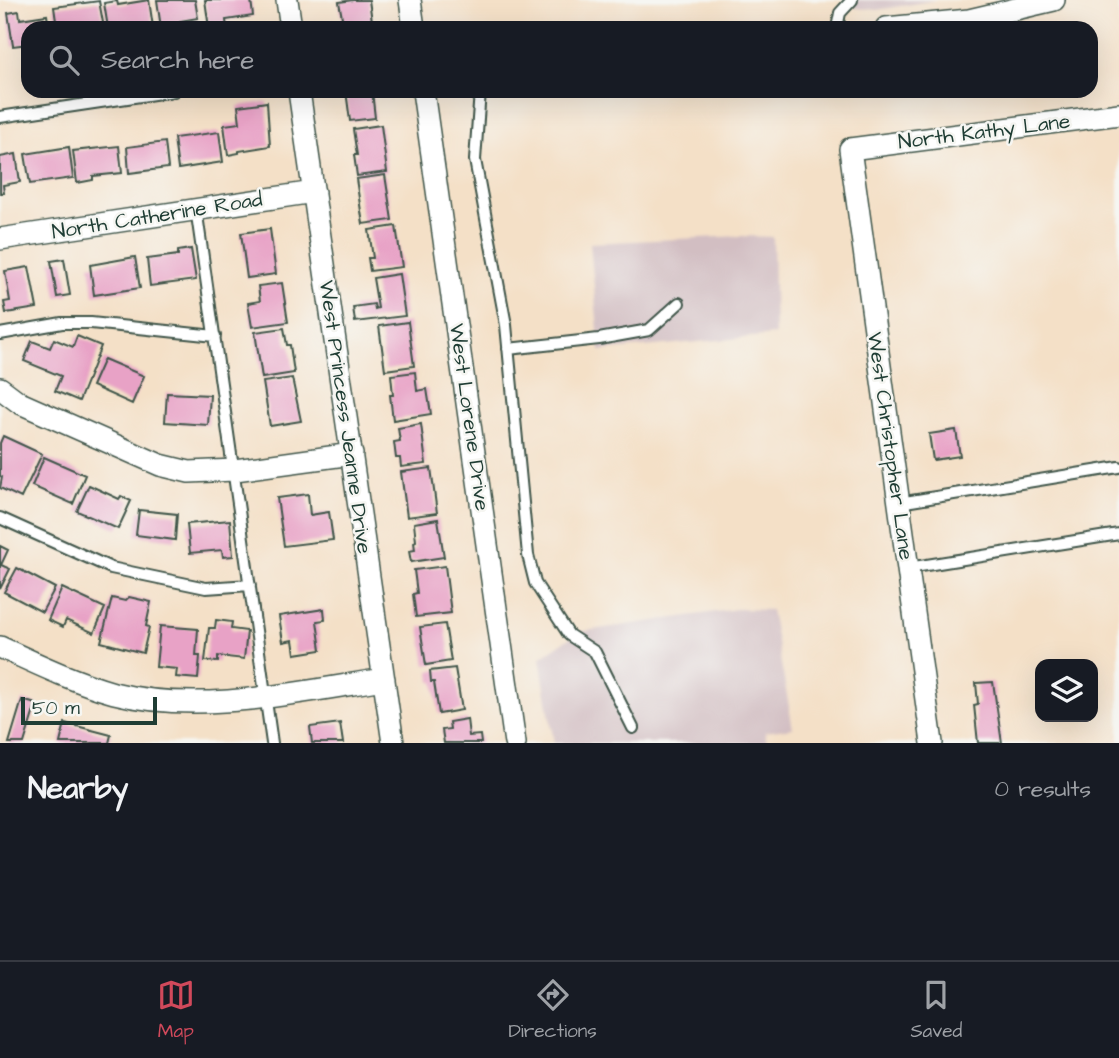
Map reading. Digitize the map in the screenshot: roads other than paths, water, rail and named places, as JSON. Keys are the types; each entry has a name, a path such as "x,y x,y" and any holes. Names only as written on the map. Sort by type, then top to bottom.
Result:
{"street":[{"path":"287,0 290,21"},
{"path":"410,0 413,21"},
{"path":"959,21 1054,0"},
{"name":"West Princess Jeanne Drive","path":"300,98 393,743"},
{"name":"West Lorene Drive","path":"424,98 515,743"},
{"name":"North Kathy Lane","path":"850,149 1119,114"},
{"name":"West Christopher Lane","path":"850,149 932,743"},
{"name":"North Catherine Road","path":"0,239 314,192"},
{"path":"0,388 20,403 160,466 189,472 235,470 352,454"},
{"path":"0,647 83,682 147,699 187,701 266,696 384,679"}],"lane":[{"path":"839,21 841,13 852,0"},
{"path":"0,117 127,98"},
{"path":"479,98 475,160 506,325 528,555 535,583 569,635 595,652 633,728"},
{"path":"196,208 272,743"},
{"path":"508,349 599,339 649,330 679,303"},
{"path":"0,334 62,323 91,323 215,336"},
{"path":"899,503 1119,467"},
{"path":"0,518 111,568 206,588 250,585"},
{"path":"908,568 1119,534"}]}
